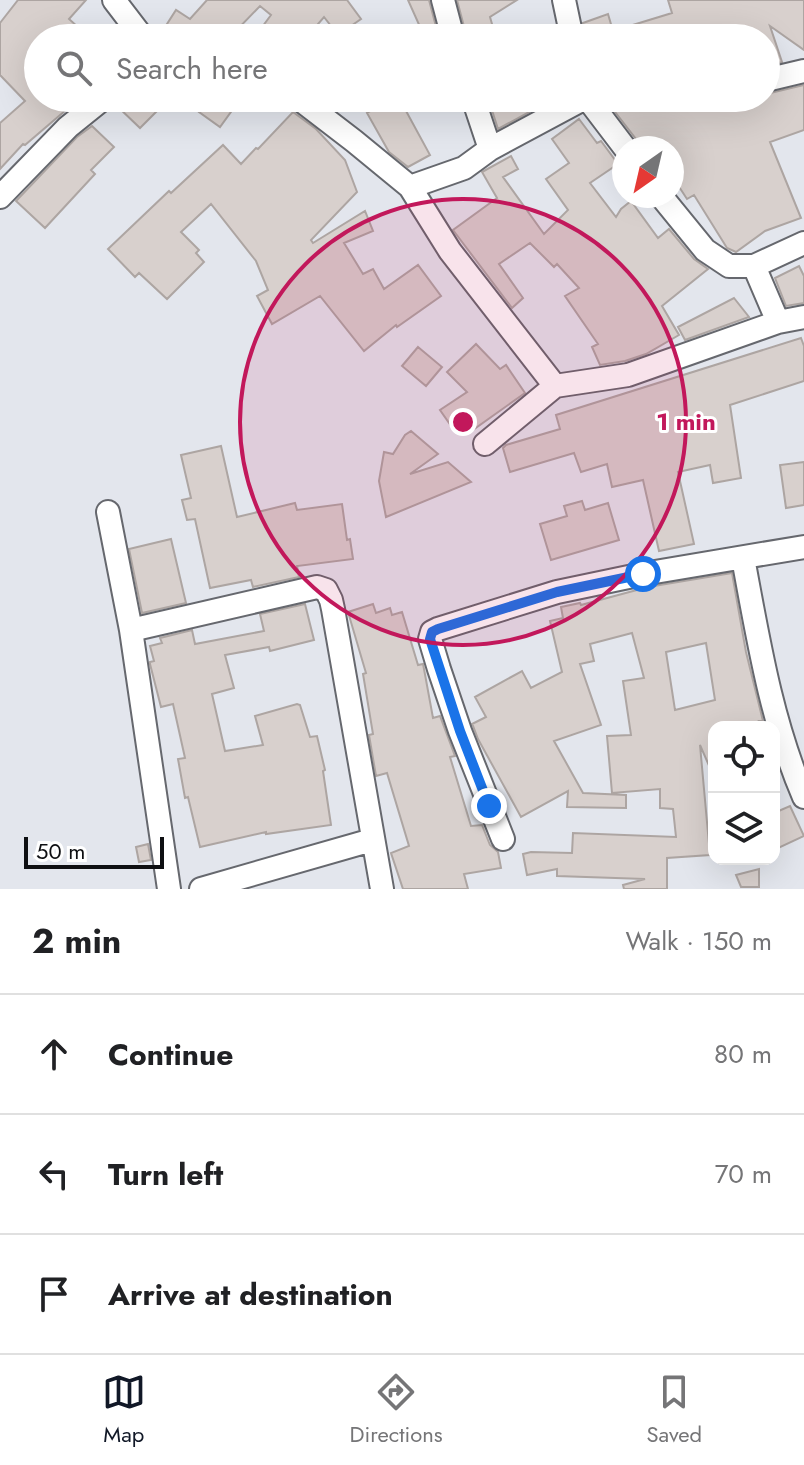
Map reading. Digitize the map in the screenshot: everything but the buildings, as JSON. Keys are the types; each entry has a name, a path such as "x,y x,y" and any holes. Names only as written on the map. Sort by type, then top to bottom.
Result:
{"street":[{"path":"114,0 132,24"},
{"path":"443,0 449,24"},
{"path":"564,0 569,24"},
{"path":"780,77 804,71"},
{"path":"0,197 87,112"},
{"path":"316,112 410,187 450,251 555,386"},
{"path":"478,112 490,149"},
{"path":"410,187 464,168 490,149 560,112"},
{"path":"597,112 616,136"},
{"path":"671,208 705,250 729,266 754,266 804,243"},
{"path":"754,266 778,322"},
{"path":"485,444 555,386 628,375 778,322 804,317"},
{"path":"108,512 131,630 169,889"},
{"path":"503,839 460,731 430,639 432,632 557,592 804,547"},
{"path":"743,558 776,718 804,797"},
{"path":"131,630 317,587 326,590 333,609 382,889"},
{"path":"201,889 372,840"}],"route":[{"path":"489,806 439,669 430,639 432,632 557,592 643,574"}]}
